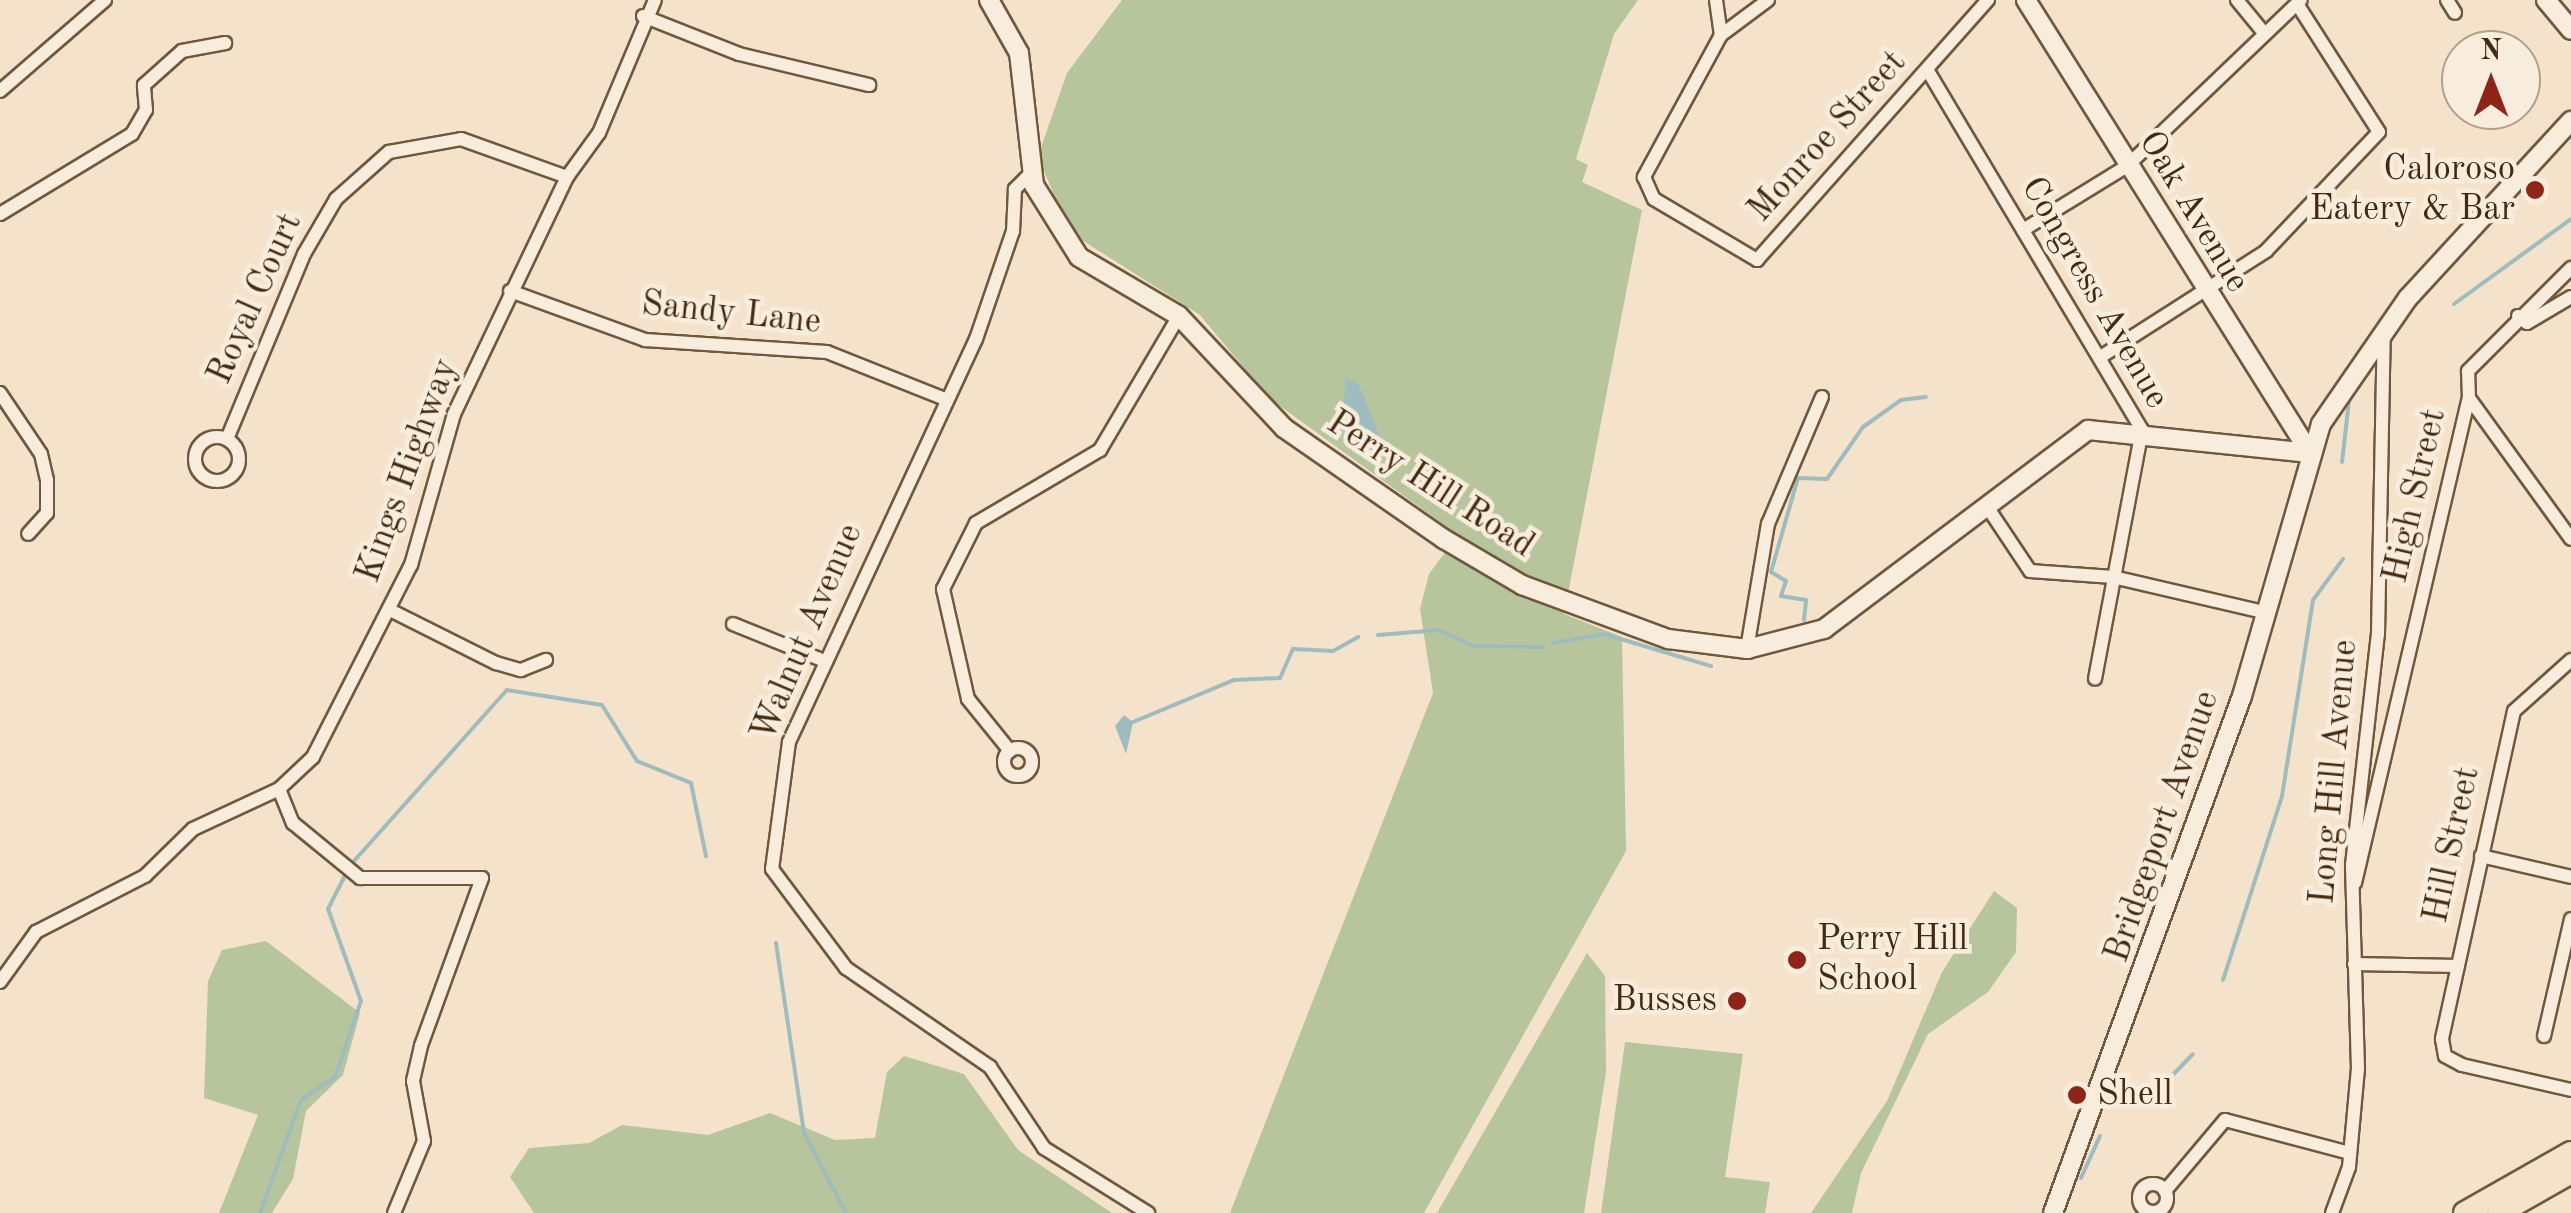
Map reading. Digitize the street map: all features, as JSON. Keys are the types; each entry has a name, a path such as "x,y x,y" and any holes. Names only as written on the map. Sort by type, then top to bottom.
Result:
{"highway":[{"path":"2465,1213 2571,1153"},
{"path":"2500,1213 2571,1172"}],"street":[{"path":"0,91 106,0"},
{"name":"Kings Highway","path":"0,982 36,932 145,876 193,829 279,789 313,757 390,610 446,436 510,291 566,178 600,133 643,16 655,0"},
{"name":"Perry Hill Road","path":"989,0 1019,54 1030,174 1079,257 1179,316 1284,428 1490,568 1668,639 1748,649 1841,621 2076,435 2142,430 2310,454"},
{"path":"1716,0 1721,35 1768,0"},
{"name":"Monroe Street","path":"1721,35 1644,177 1654,199 1748,259 1763,256 1988,0"},
{"name":"Oak Avenue","path":"2026,0 2205,294 2310,454"},
{"path":"2236,0 2264,33"},
{"path":"2447,0 2455,13"},
{"path":"2546,0 2571,30"},
{"path":"2023,230 2127,166 2299,2 2379,132 2266,251 2205,294 2102,356"},
{"path":"643,16 738,54 869,85"},
{"path":"0,214 132,134 146,110 144,86 182,52 226,43"},
{"name":"Congress Avenue","path":"1928,71 2102,356 2142,430 2094,680"},
{"name":"Bridgeport Avenue","path":"2053,1213 2126,1032 2268,614 2310,454 2339,390 2384,332 2571,120"},
{"name":"Royal Court","path":"227,439 304,254 336,199 389,152 461,139 566,178"},
{"name":"Walnut Avenue","path":"1030,174 1017,185 1003,265 945,399 822,660 789,742 773,817 779,884 846,968 990,1067 1044,1148 1148,1213"},
{"name":"High Street","path":"2352,892 2469,398 2468,371 2518,316 2571,268"},
{"name":"Sandy Lane","path":"510,291 646,340 827,352 945,399"},
{"path":"2518,316 2527,323 2571,297"},
{"path":"1010,751 968,699 943,589 976,523 1100,450 1179,316"},
{"name":"Long Hill Avenue","path":"2332,1213 2350,1153 2352,892 2378,634 2384,332"},
{"path":"0,393 41,454 47,480 47,513 28,534"},
{"path":"1748,649 1768,524 1822,396"},
{"path":"2469,398 2571,539"},
{"path":"1986,505 2030,571 2113,576 2268,614"},
{"path":"390,610 496,663 521,670 546,660"},
{"path":"733,624 822,660"},
{"name":"Hill Street","path":"2354,964 2458,966 2517,704 2571,660"},
{"path":"279,789 293,823 360,878 482,878 421,1046 412,1081 424,1141 394,1213"},
{"path":"2481,856 2571,876"},
{"path":"2544,1036 2571,918"},
{"path":"2458,966 2445,1056 2571,1090"},
{"path":"2165,1191 2225,1120 2350,1153"}],"green space":[{"path":"1122,0 1638,0 1614,34 1576,159 1588,165 1582,182 1642,210 1564,614 1622,637 1626,851 1424,1213 1230,1213 1433,693 1420,609 1429,574 1458,535 1269,398 1200,315 1069,232 1038,156 1067,73"},
{"path":"1994,891 2017,908 2016,952 1988,992 1928,1034 1861,1173 1852,1213 1811,1213 1887,1101 1942,972"},
{"path":"266,941 360,1013 343,1075 306,1111 293,1179 272,1213 219,1213 258,1115 204,1098 208,981 222,950"},
{"path":"1587,953 1605,976 1606,1072 1584,1213 1437,1213"},
{"path":"1625,1042 1743,1054 1725,1177 1770,1182 1765,1213 1601,1213"},
{"path":"904,1056 964,1074 1018,1150 1112,1213 534,1213 510,1177 529,1148 589,1143 622,1125 708,1135 770,1113 835,1140 875,1138 887,1072"}],"water":[{"path":"1346,378 1359,385 1386,452 1380,459 1361,458 1341,435"},
{"path":"1124,715 1133,722 1126,754 1115,726"}],"waterway":[{"path":"2454,304 2571,219"},
{"path":"1804,620 1806,600 1781,596 1786,581 1771,572 1798,478 1827,479 1863,427 1901,400 1926,397"},
{"path":"2342,462 2349,401"},
{"path":"2223,980 2282,796 2313,600 2343,559"},
{"path":"1378,635 1439,630 1474,646 1542,647"},
{"path":"1553,643 1604,634 1711,666"},
{"path":"1133,722 1234,680 1280,678 1293,649 1333,651 1358,637"},
{"path":"354,861 507,690 602,705 637,761 691,783 706,856"},
{"path":"260,1213 301,1100 335,1077 361,1001 328,909 345,876"},
{"path":"776,943 804,1133 846,1213"},
{"path":"2160,1088 2193,1054"},
{"path":"2081,1178 2100,1136"}],"place":[{"name":"Caloroso Eatery & Bar","path":"2535,190"},
{"name":"Perry Hill School","path":"1797,960"},
{"name":"Busses","path":"1737,1001"},
{"name":"Shell","path":"2077,1095"}]}
